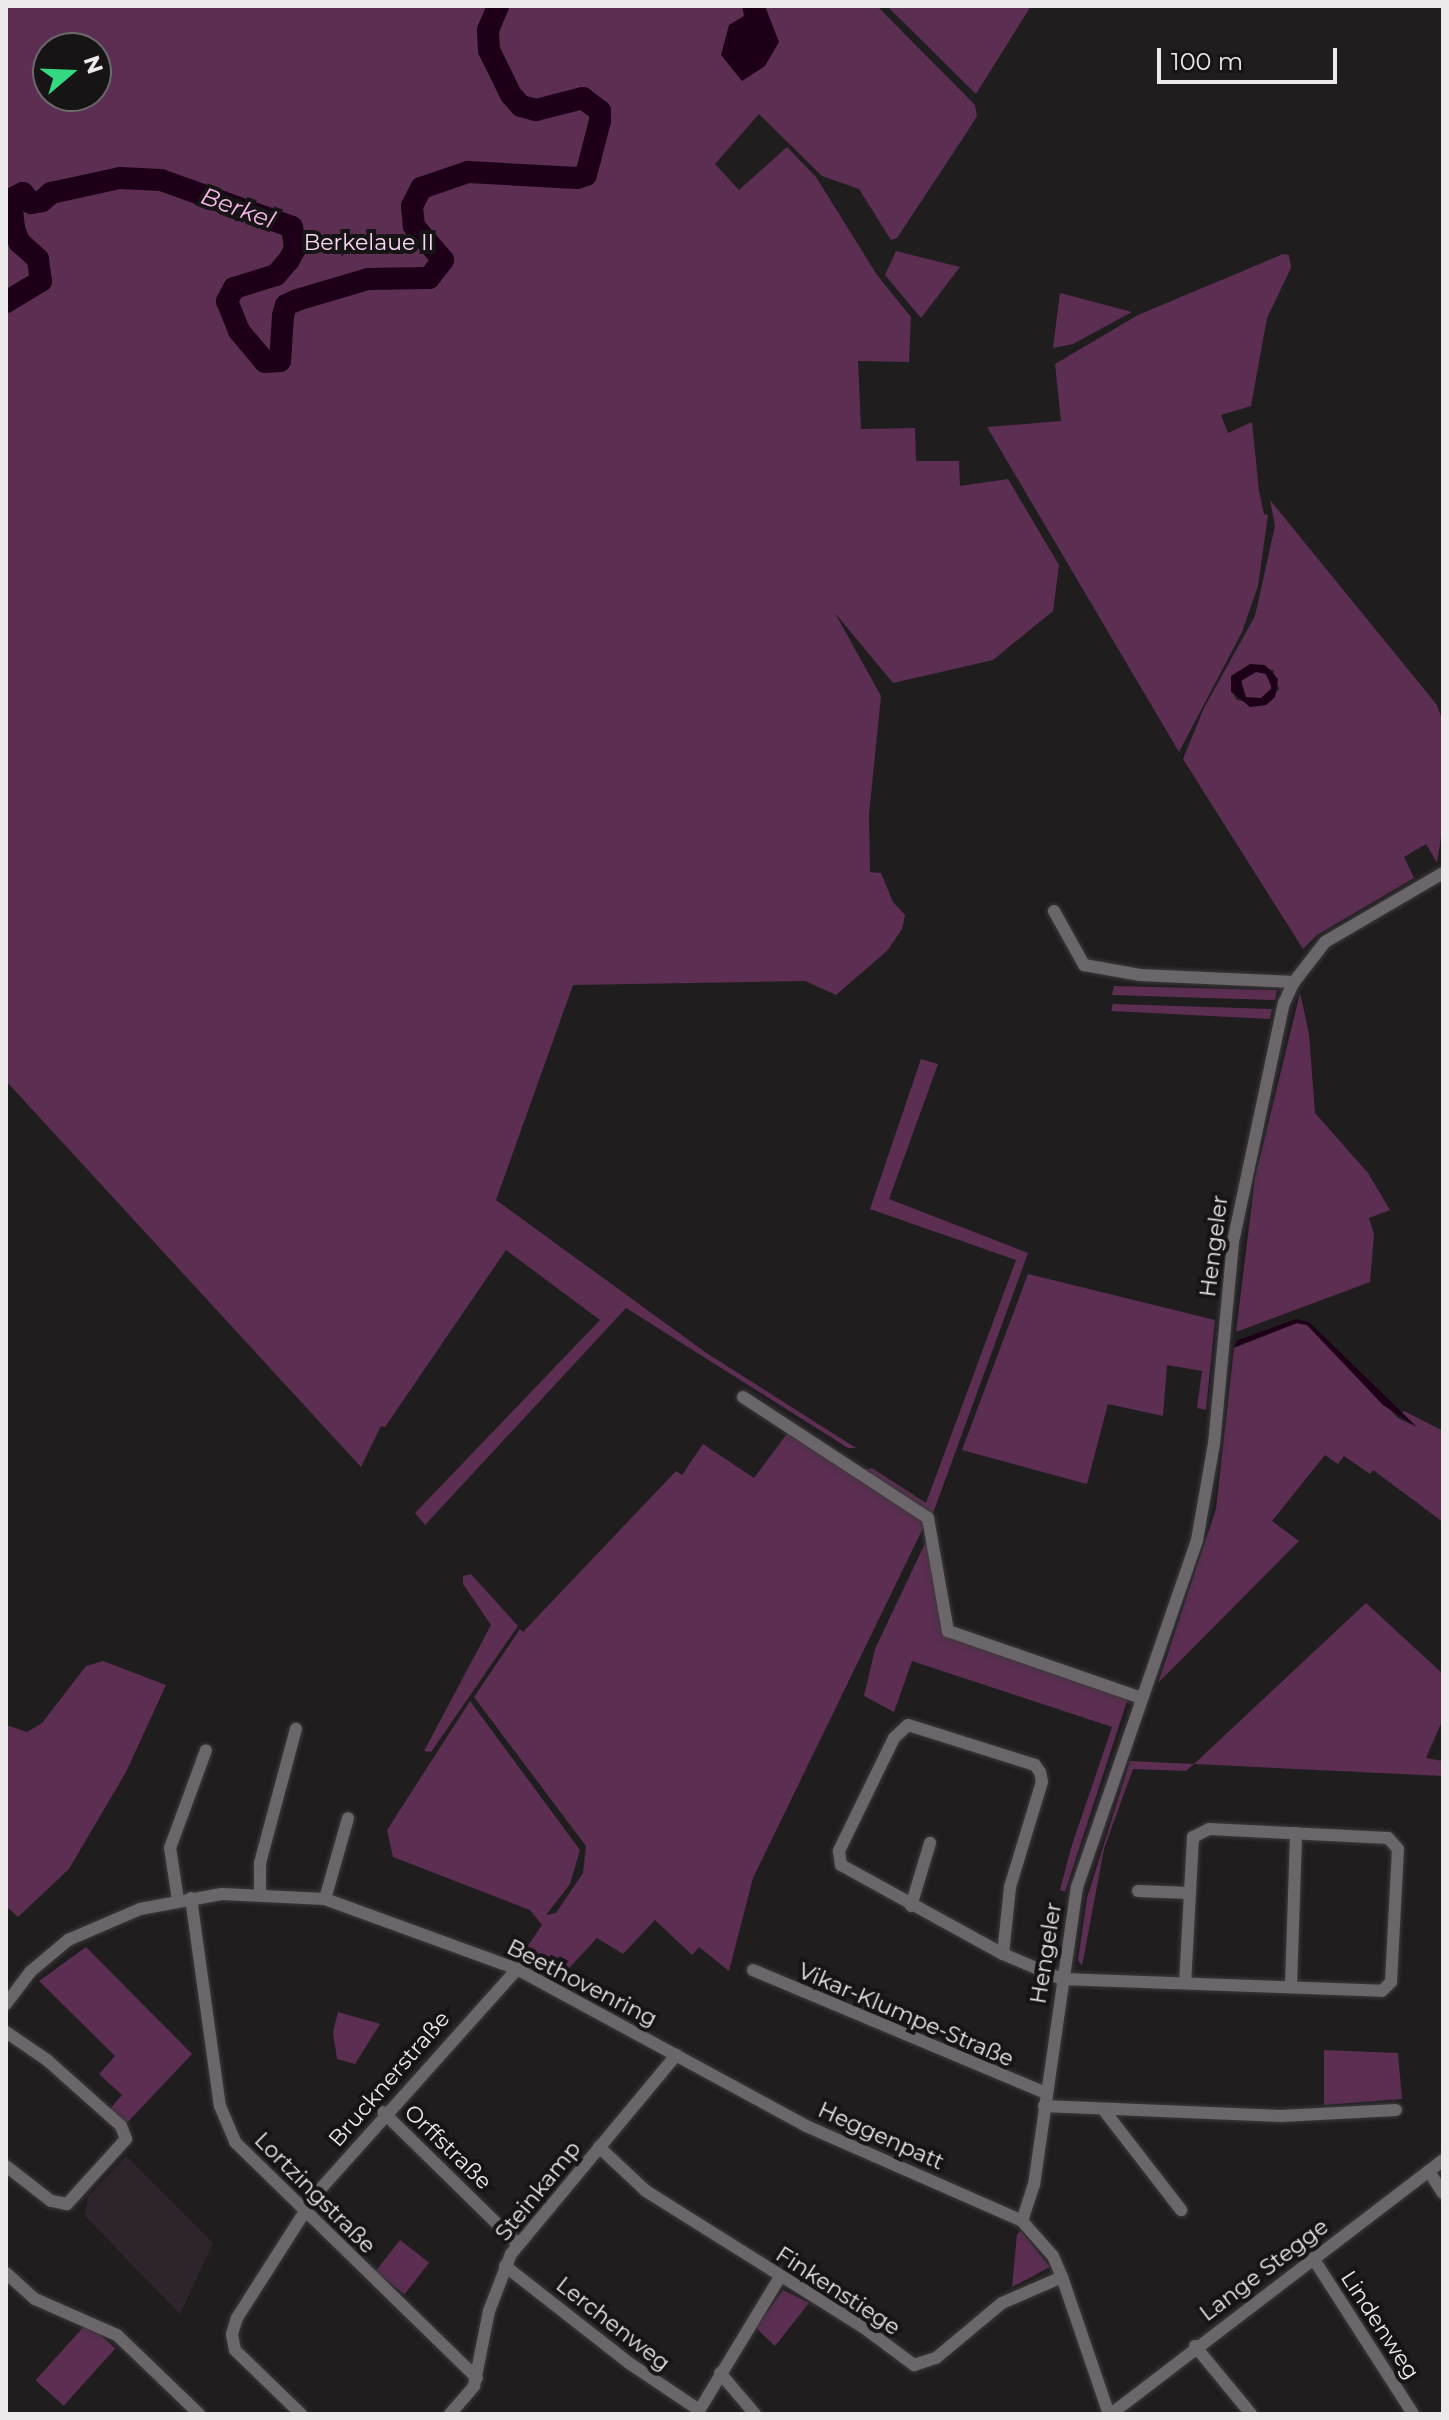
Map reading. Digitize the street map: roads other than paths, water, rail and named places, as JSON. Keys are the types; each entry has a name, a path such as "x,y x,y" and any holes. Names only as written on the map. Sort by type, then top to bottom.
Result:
{"street":[{"name":"Hengeler","path":"1022,2221 1034,2185 1062,1979 1081,1875 1200,1528 1214,1444 1241,1191 1274,1045 1294,982 1325,942 1443,873"},
{"path":"1054,911 1084,965 1140,975 1294,982"},
{"path":"743,1397 928,1518 948,1631 1141,1698"},
{"path":"1003,1954 1010,1887 1042,1782 1035,1765 908,1725 894,1738 838,1858 848,1873 1003,1954 1062,1979 1382,1991 1391,1982 1398,1849 1388,1838 1209,1829 1193,1837 1185,1983"},
{"path":"260,1893 260,1863 296,1729"},
{"path":"185,1899 170,1848 206,1750"},
{"path":"325,1899 348,1818"},
{"path":"1291,1986 1296,1833"},
{"path":"911,1906 930,1843"},
{"path":"1138,1891 1189,1893"},
{"name":"Beethovenring","path":"6,2004 30,1972 68,1940 140,1909 185,1899 260,1893 325,1899 517,1969 725,2084"},
{"name":"Lortzingstraße","path":"185,1899 226,2127 249,2159 477,2378"},
{"name":"Brucknerstraße","path":"300,2413 232,2341 237,2318 303,2213 383,2112 517,1969"},
{"name":"Vikar-Klumpe-Straße","path":"753,1970 1045,2100 1103,2109 1281,2116 1396,2110"},
{"path":"6,2032 69,2080 121,2126 126,2139 67,2204 51,2201 6,2166"},
{"name":"Steinkamp","path":"450,2414 471,2392 477,2378 505,2266 518,2244 676,2055"},
{"name":"Heggenpatt","path":"725,2084 1022,2221"},
{"path":"1103,2109 1181,2210"},
{"name":"Orffstraße","path":"383,2112 518,2244"},
{"name":"Finkenstiege","path":"599,2147 646,2191 863,2327 914,2365 936,2358 1002,2303 1062,2277"},
{"name":"Lange Stegge","path":"1110,2414 1195,2346 1443,2160"},
{"path":"1429,2171 1443,2193"},
{"path":"1022,2221 1053,2256 1110,2414"},
{"name":"Lindenweg","path":"1313,2258 1413,2414"},
{"name":"Lerchenweg","path":"505,2266 629,2363 698,2412"},
{"path":"6,2273 35,2299 117,2335 199,2414"},
{"path":"698,2412 780,2277"},
{"path":"1195,2346 1251,2414"},
{"path":"720,2373 755,2414"}],"waterway":[{"name":"Berkel","path":"6,302 41,281 38,259 19,242 11,199 23,193 31,203 42,201 51,193 120,178 161,180 292,227 295,249 276,275 234,288 227,301 239,331 265,362 280,361 286,305 368,279 429,278 443,260 414,226 412,206 421,188 468,172 577,178 586,175 600,121 600,111 583,98 536,110 521,106 511,95 489,50 488,30 498,6"},
{"path":"6,231 14,228"}],"park label":[{"name":"Berkelaue II","path":"369,243"}]}
